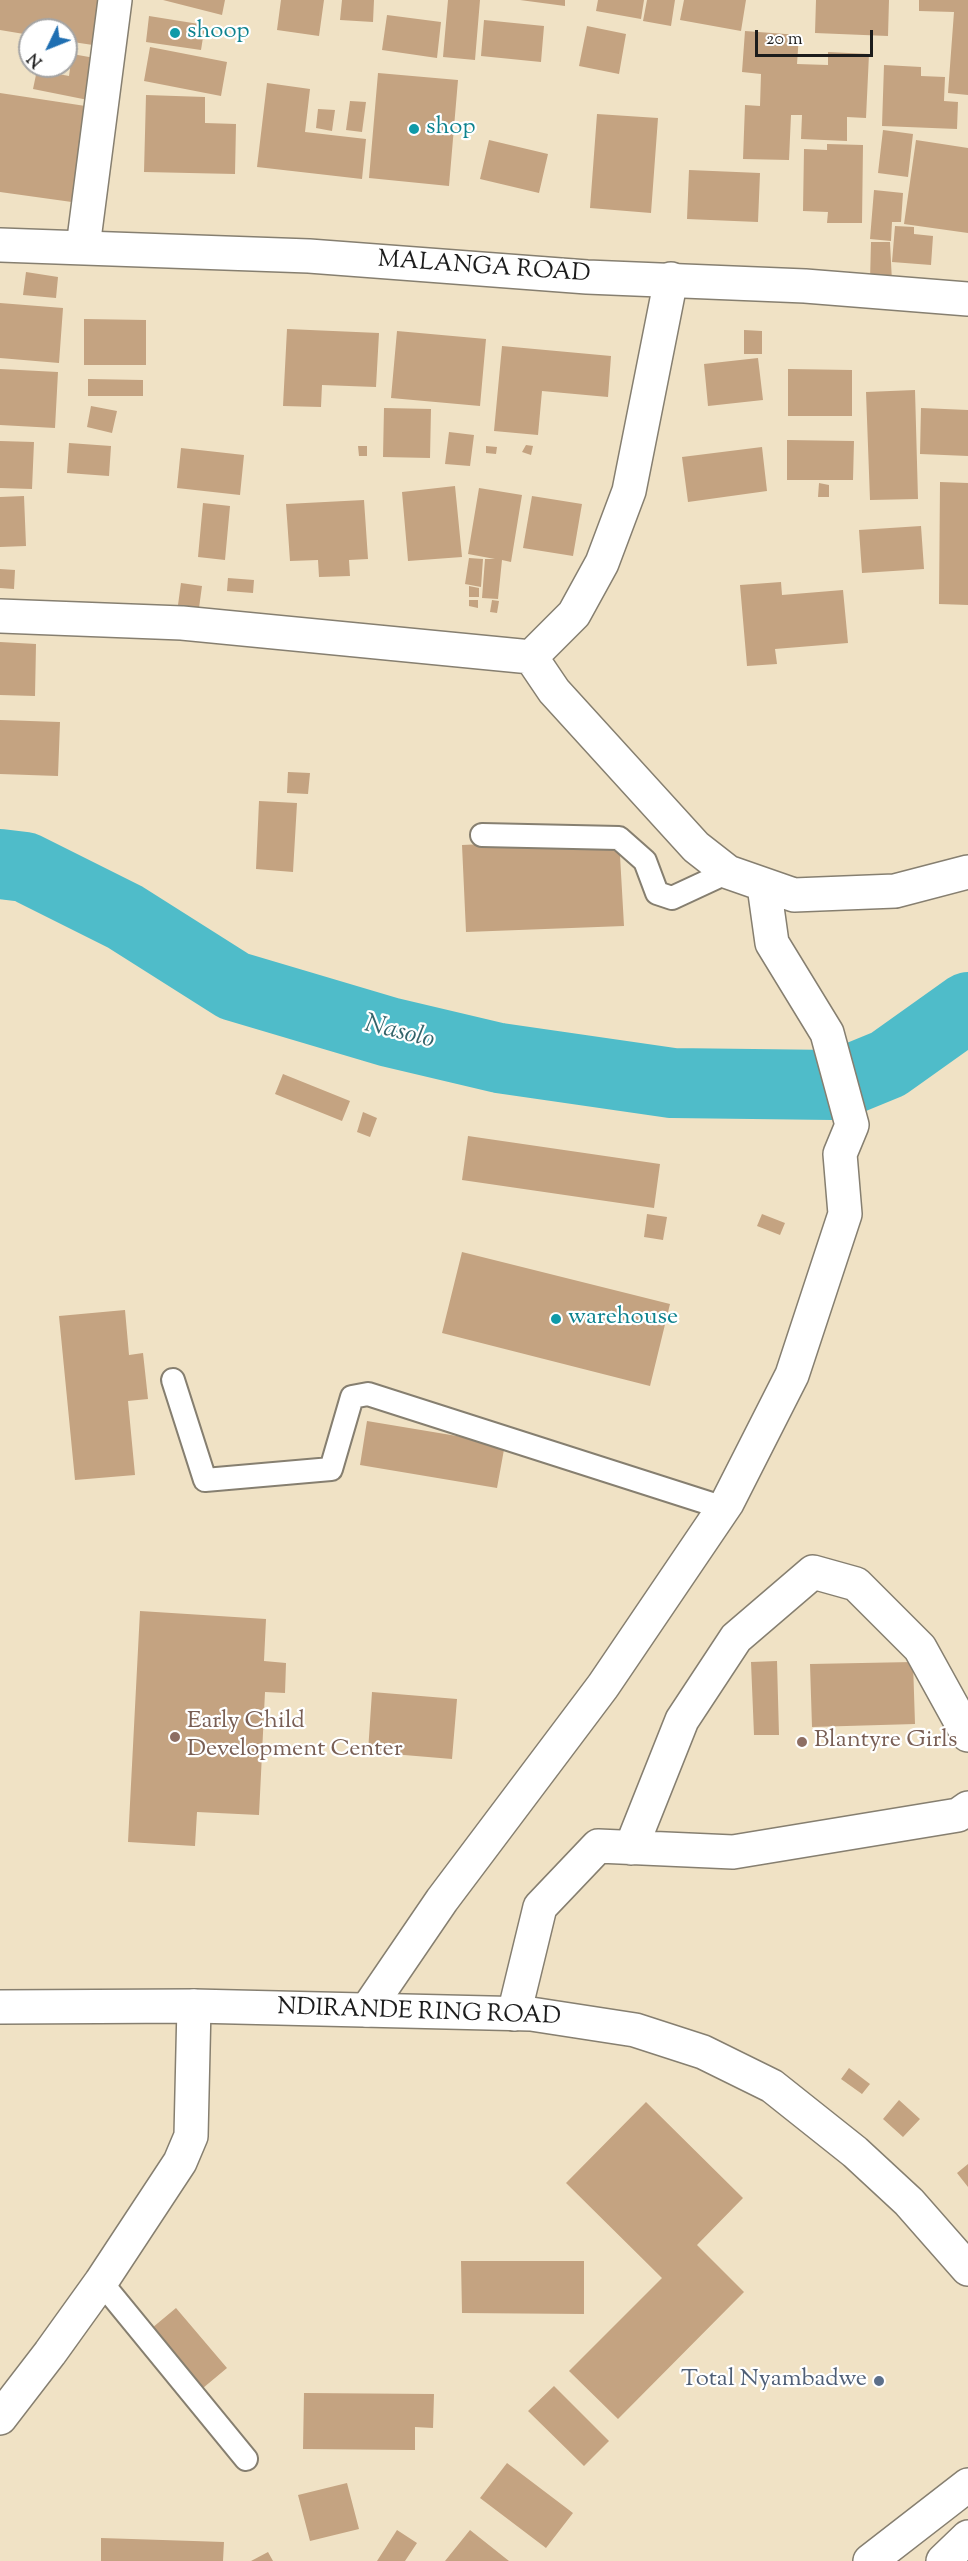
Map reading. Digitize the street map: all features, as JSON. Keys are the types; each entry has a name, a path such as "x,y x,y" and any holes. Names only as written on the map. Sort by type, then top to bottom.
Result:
{"main road":[{"path":"83,247 115,0"},
{"name":"MALANGA ROAD","path":"0,245 320,257 587,277 816,286 968,299"},
{"path":"531,657 574,614 602,563 629,490 671,279"},
{"path":"0,616 182,623 531,657"},
{"path":"531,657 554,691 696,847 729,872 794,895 895,891 968,872"},
{"path":"367,2010 442,1900 603,1686 724,1508 792,1375 845,1214 840,1154 852,1125 826,1033 772,943 764,886"},
{"path":"632,1848 688,1710 736,1638 813,1572 856,1584 920,1648 968,1736"},
{"path":"514,2014 540,1907 598,1846 733,1852 958,1815 968,1808"},
{"name":"NDIRANDE RING ROAD","path":"0,2007 194,2007 531,2014 635,2030 703,2052 772,2086 855,2152 909,2202 968,2269"},
{"path":"0,2418 101,2282 180,2162 191,2136 194,2007"},
{"path":"870,2561 968,2485"},
{"path":"943,2561 968,2537"}],"lane":[{"path":"482,835 620,838 645,861 657,893 672,898 729,872"},
{"path":"173,1380 205,1480 331,1468 352,1397 368,1394 724,1508"},
{"path":"101,2282 246,2459"}],"building":[{"path":"0,0 100,0 93,45 78,43 78,18 18,18 18,33 0,30"},
{"path":"163,0 225,0 222,15"},
{"path":"281,0 324,0 319,36 277,30"},
{"path":"342,0 374,0 373,22 340,20"},
{"name":"shop","path":"448,0 480,0 475,60 443,57"},
{"path":"520,0 565,0 565,6"},
{"path":"598,0 644,0 641,19 596,11"},
{"path":"647,0 675,0 671,26 643,21"},
{"path":"684,0 746,0 741,31 680,20"},
{"path":"816,0 889,0 888,36 815,33"},
{"path":"919,0 968,0 968,95 948,93 954,12 919,11"},
{"path":"387,15 441,22 437,58 382,50"},
{"name":"shoop","path":"149,16 205,25 201,50 146,42"},
{"path":"484,20 544,26 541,62 481,56"},
{"path":"587,26 626,34 619,74 579,66"},
{"path":"745,31 799,35 797,64 828,65 828,52 869,54 866,118 847,117 847,141 801,139 802,115 791,115 789,160 743,159 745,105 760,106 761,74 742,72"},
{"path":"150,47 227,62 221,96 144,81"},
{"path":"78,55 95,58 88,100 33,89 35,78 78,78"},
{"path":"884,65 921,67 921,76 945,77 944,101 958,102 957,129 882,126"},
{"name":"shop","path":"378,73 458,80 449,186 369,178"},
{"path":"267,83 310,89 305,132 366,139 362,179 257,167"},
{"path":"0,93 92,107 79,203 0,192"},
{"path":"146,95 205,97 205,123 236,124 235,174 144,172"},
{"path":"350,101 366,102 362,132 346,130"},
{"path":"318,109 335,110 332,131 316,128"},
{"path":"597,114 658,118 651,213 590,208"},
{"path":"883,130 913,134 908,177 878,173"},
{"path":"489,140 548,154 539,193 480,179"},
{"path":"916,140 968,148 968,233 904,224"},
{"path":"827,144 863,145 862,223 827,223 828,212 803,211 804,149 827,150"},
{"path":"689,170 760,173 758,222 687,219"},
{"path":"874,190 903,193 901,222 892,222 891,241 870,239"},
{"path":"895,226 914,227 914,234 933,236 931,265 892,262"},
{"path":"871,242 890,242 892,282 870,281"},
{"path":"26,272 58,277 56,298 23,295"},
{"path":"0,303 63,308 59,363 0,358"},
{"path":"84,319 146,320 146,365 84,365"},
{"path":"287,329 379,333 376,387 322,385 321,407 283,406"},
{"path":"744,330 762,331 762,354 744,354"},
{"path":"397,331 486,339 480,406 391,398"},
{"path":"502,346 611,356 608,397 542,391 538,435 494,431"},
{"path":"758,358 763,400 708,406 704,364"},
{"path":"0,369 58,372 55,428 0,425"},
{"path":"788,369 852,370 852,416 788,416"},
{"path":"88,379 143,380 143,396 88,396"},
{"path":"915,390 918,499 870,500 866,392"},
{"path":"91,406 117,411 112,433 87,427"},
{"path":"384,408 431,409 430,458 383,457"},
{"path":"921,408 968,410 968,456 920,454"},
{"path":"449,432 474,435 470,466 445,464"},
{"path":"787,440 854,441 853,480 787,480"},
{"path":"0,441 34,442 32,489 0,488"},
{"path":"69,443 111,446 109,476 67,473"},
{"path":"526,445 533,446 531,455 522,452"},
{"path":"358,446 367,446 367,456 359,456"},
{"path":"486,446 497,447 496,454 486,453"},
{"path":"762,447 767,491 688,502 682,457"},
{"path":"181,448 244,455 240,495 177,488"},
{"path":"940,482 968,483 968,605 939,604"},
{"path":"819,483 829,485 829,497 818,497"},
{"path":"455,486 462,557 408,561 402,492"},
{"path":"479,488 522,495 511,562 502,560 498,599 482,598 485,559 495,559 468,554"},
{"path":"24,496 26,546 0,547 0,497"},
{"path":"532,496 582,504 573,556 523,548"},
{"path":"364,500 368,559 349,560 350,576 319,577 318,560 290,561 286,504"},
{"path":"203,503 230,506 225,560 198,557"},
{"path":"921,526 924,569 862,573 859,530"},
{"path":"469,558 483,559 481,587 465,584"},
{"path":"0,569 15,570 14,589 0,588"},
{"path":"228,578 254,580 253,593 227,591"},
{"path":"781,582 782,595 843,590 848,643 775,649 777,664 747,666 740,585"},
{"path":"181,583 202,586 199,608 178,605"},
{"path":"469,586 479,588 479,597 469,597"},
{"path":"469,600 478,600 478,608 469,606"},
{"path":"492,600 499,601 497,613 490,612"},
{"path":"0,642 36,644 35,696 0,695"},
{"path":"0,720 60,722 58,776 0,774"},
{"path":"288,772 310,773 308,794 287,793"},
{"path":"259,801 297,803 293,872 256,869"},
{"path":"619,838 624,926 466,932 462,845"},
{"path":"283,1074 350,1101 342,1121 275,1094"},
{"path":"363,1112 377,1118 370,1137 357,1132"},
{"path":"468,1136 660,1164 654,1208 462,1180"},
{"path":"647,1214 667,1217 663,1240 644,1237"},
{"path":"762,1214 785,1223 780,1235 757,1226"},
{"name":"warehouse","path":"462,1252 670,1304 650,1386 442,1333"},
{"path":"125,1310 129,1355 143,1353 148,1399 128,1401 135,1475 75,1480 59,1316"},
{"path":"367,1421 505,1444 497,1488 360,1465"},
{"path":"140,1611 266,1619 264,1661 286,1663 285,1693 265,1692 259,1815 197,1812 195,1846 128,1842"},
{"path":"777,1661 779,1735 754,1735 751,1662"},
{"path":"913,1662 915,1724 812,1727 810,1664"},
{"path":"372,1692 457,1699 452,1759 368,1752"},
{"path":"849,2068 870,2084 862,2094 841,2079"},
{"path":"899,2100 920,2119 903,2137 883,2119"},
{"path":"646,2102 743,2198 697,2245 744,2292 618,2419 569,2371 662,2278 566,2183"},
{"path":"968,2164 968,2187 957,2173"},
{"path":"461,2261 584,2261 584,2314 462,2313"},
{"path":"176,2308 227,2368 203,2388 152,2328"},
{"path":"554,2386 609,2441 584,2466 528,2411"},
{"path":"304,2393 434,2394 433,2428 415,2427 415,2450 303,2449"},
{"path":"507,2463 573,2513 546,2548 480,2498"},
{"path":"347,2483 359,2529 310,2541 298,2495"},
{"path":"397,2530 417,2543 405,2561 377,2561"},
{"path":"470,2530 509,2561 445,2561"},
{"path":"101,2538 224,2542 223,2561 101,2561"},
{"path":"268,2552 273,2561 251,2561"}],"waterway":[{"name":"Nasolo","path":"0,864 25,867 125,917 234,986 389,1032 499,1058 672,1083 833,1085"},
{"path":"849,1080 888,1064 968,1007"}],"place":[{"name":"shoop","path":"175,33"},
{"name":"shop","path":"414,129"},
{"name":"warehouse","path":"556,1319"},
{"name":"Early Child Development Center","path":"175,1737"},
{"name":"Blantyre Girls","path":"802,1742"},
{"name":"Total Nyambadwe","path":"879,2381"}]}
